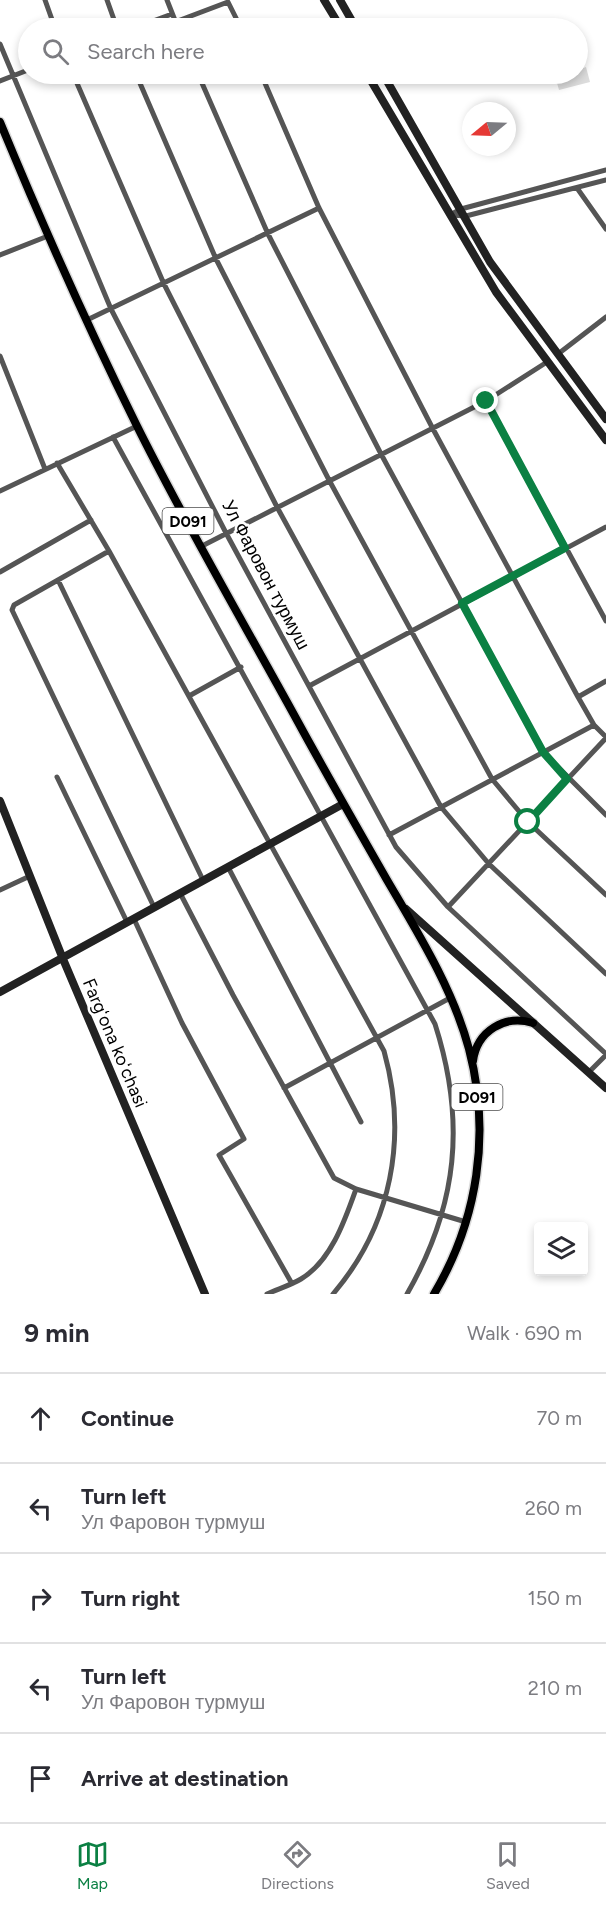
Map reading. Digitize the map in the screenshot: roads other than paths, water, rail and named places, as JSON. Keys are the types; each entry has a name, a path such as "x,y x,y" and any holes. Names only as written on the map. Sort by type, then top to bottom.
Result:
{"main road":[{"name":"D091","path":"1,126 48,236 137,426 343,804 403,907 450,998 473,1070 478,1108 479,1147 476,1185 466,1222 434,1294"},
{"path":"473,1070 476,1047 490,1030 514,1020 533,1023"}],"street":[{"path":"45,0 51,18"},
{"path":"106,0 113,18"},
{"path":"167,0 174,18"},
{"path":"324,0 335,18"},
{"path":"340,0 350,18"},
{"path":"185,18 224,2 231,4 237,18"},
{"path":"161,18 172,14"},
{"name":"Ул Фаровон турмуш","path":"0,44 111,309 226,534 396,848 448,907 606,1054"},
{"path":"0,81 18,74"},
{"path":"77,84 164,284 277,507 441,807 489,864 606,974"},
{"path":"140,84 216,259 329,480 492,779 528,822 606,895"},
{"path":"202,84 268,234 381,454 543,752 567,779 606,815"},
{"path":"265,84 319,208 434,429 578,697 594,725 606,738 448,907"},
{"path":"373,84 496,292 606,440"},
{"path":"389,84 464,212 490,262 606,419"},
{"path":"464,212 606,170"},
{"path":"450,215 606,180"},
{"path":"578,188 606,229"},
{"path":"87,320 319,208"},
{"path":"463,237 468,233 477,236"},
{"path":"0,255 48,236"},
{"path":"558,354 606,317"},
{"path":"0,356 45,469"},
{"path":"202,546 434,429 486,401 547,363"},
{"path":"486,401 606,621"},
{"path":"0,491 137,426"},
{"path":"113,437 428,1010 447,1060 453,1096 454,1149 443,1216 432,1248 407,1294"},
{"path":"57,464 109,551 378,1037 389,1069 396,1111 393,1167 386,1199 360,1259 333,1294"},
{"path":"0,572 91,520"},
{"path":"309,686 605,527"},
{"path":"109,551 14,606 12,610 154,907"},
{"path":"58,580 203,880"},
{"path":"189,696 241,667"},
{"path":"578,697 606,681"},
{"path":"389,834 594,725"},
{"path":"57,777 182,1023 244,1138 219,1155 291,1282"},
{"name":"Fargʻona koʻchasi","path":"0,801 63,959 206,1294"},
{"path":"0,992 343,804"},
{"path":"228,867 361,1122"},
{"path":"0,890 30,876"},
{"path":"180,893 334,1178 356,1189 466,1222"},
{"path":"403,907 606,1088"},
{"path":"284,1088 450,998"},
{"path":"589,1072 606,1054"},
{"path":"267,1294 301,1279 312,1270 327,1252 343,1225 356,1189"}]}
